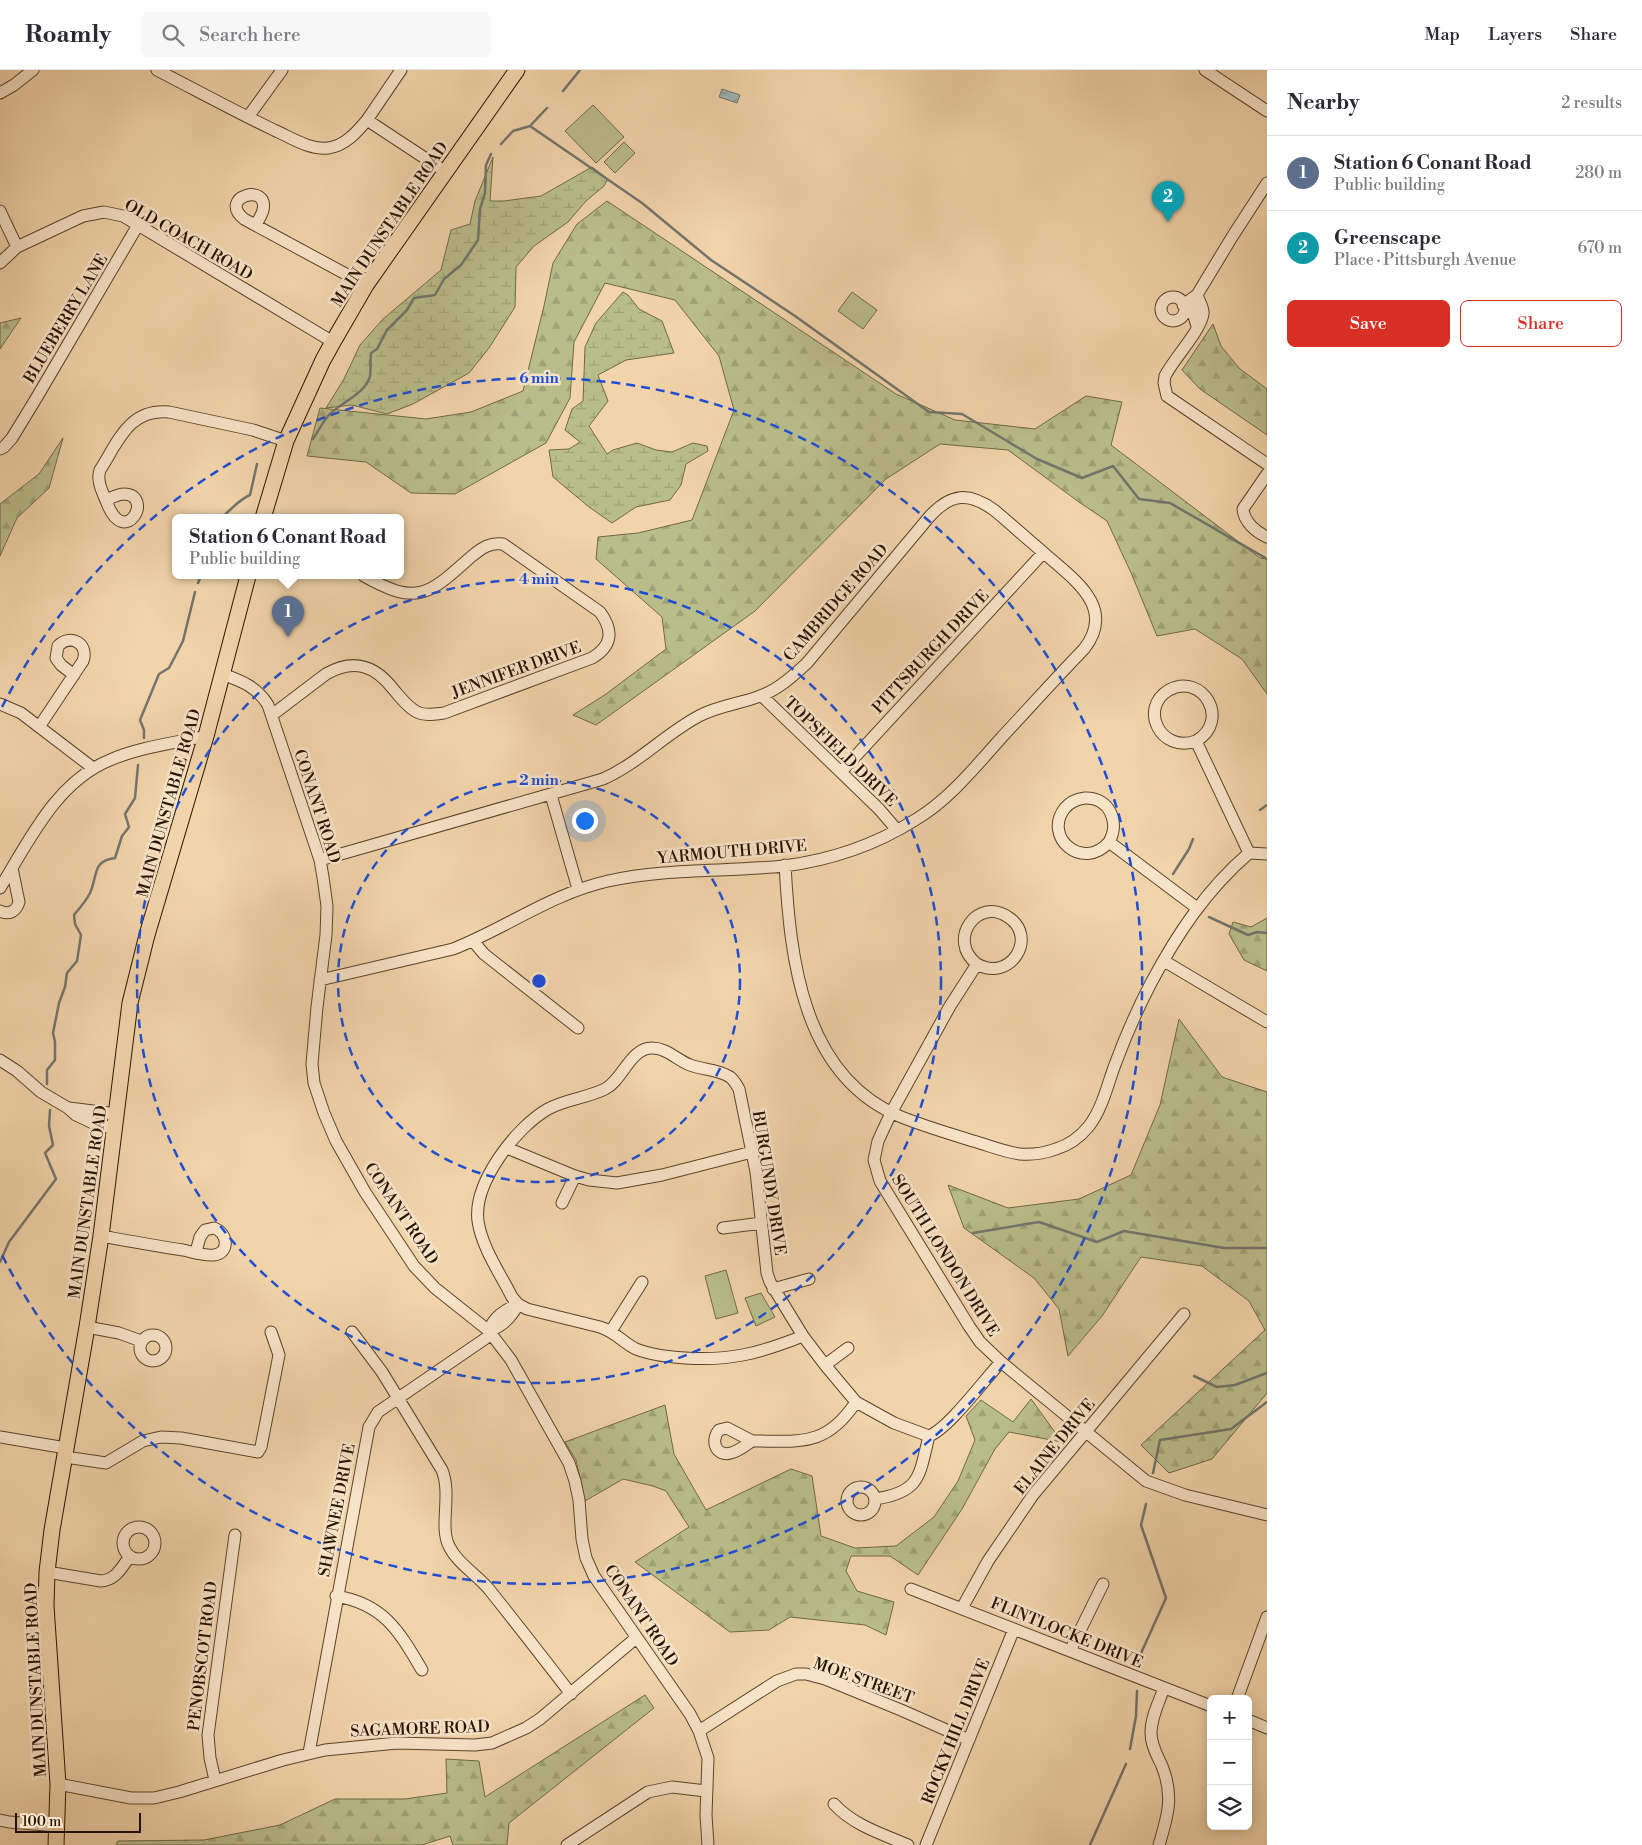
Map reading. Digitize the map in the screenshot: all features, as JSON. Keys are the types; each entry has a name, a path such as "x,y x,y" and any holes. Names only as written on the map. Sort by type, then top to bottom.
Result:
{"main road":[{"name":"MAIN DUNSTABLE ROAD","path":"264,514 286,441 333,342 366,285 517,70"},
{"name":"MAIN DUNSTABLE ROAD","path":"56,1845 58,1784 46,1606 47,1572 52,1530 102,1236 126,1032 137,972 206,736 247,579"}],"street":[{"path":"0,93 33,70"},
{"path":"159,70 302,143 323,148 343,143 351,138 367,120 401,70"},
{"path":"248,117 282,70"},
{"path":"1205,70 1267,111"},
{"path":"367,120 446,172"},
{"path":"1184,305 1197,295 1267,183"},
{"path":"0,211 17,247"},
{"name":"OLD COACH ROAD","path":"0,263 17,247 71,221 96,212 114,213 123,216 333,342"},
{"name":"BLUEBERRY LANE","path":"0,449 12,438 138,225"},
{"path":"256,225 366,285"},
{"path":"1197,295 1203,315 1165,376 1164,383 1167,396 1267,464"},
{"path":"106,500 99,482 100,470 125,430 144,414 169,412 253,430 286,441"},
{"path":"1267,474 1244,509 1244,515 1253,528 1267,537"},
{"name":"CAMBRIDGE ROAD","path":"320,860 603,780 639,760 684,725 700,716 721,707 762,696 784,682 807,663 924,523 946,502 964,497 984,502 1043,552"},
{"name":"JENNIFER DRIVE","path":"272,715 334,669 354,665 370,668 377,672 408,706 416,711 423,714 444,713 592,658 606,647 608,640 608,625 600,612 503,544 489,544 480,549 435,587 419,594 400,593 370,579"},
{"name":"PITTSBURGH DRIVE","path":"841,772 1043,552"},
{"name":"YARMOUTH DRIVE","path":"320,980 435,954 473,941 534,908 578,889 615,880 658,873 786,866 836,856 876,841 896,830 929,810 962,782 1091,640 1096,622 1093,603 1081,586 1043,552"},
{"name":"CONANT ROAD","path":"222,674 240,680 263,697 272,715 320,860 327,906 326,935 315,1023 313,1074 324,1113 336,1140 365,1192 414,1266 435,1288 491,1333 510,1360 569,1463 579,1500 582,1539 586,1558 594,1576 636,1638 672,1686 699,1731 708,1758 706,1791 708,1845"},
{"path":"39,727 74,675"},
{"path":"1183,686 1192,688 1204,695 1209,702 1213,716 1211,725 1207,733 1196,741 1187,744 1177,743 1164,736 1158,729 1155,710 1162,696 1169,690 1183,686"},
{"name":"TOPSFIELD DRIVE","path":"762,696 879,809 896,830"},
{"path":"0,704 21,713 93,768"},
{"path":"0,888 47,812 72,785 93,768 132,752 206,736"},
{"path":"1196,741 1249,853"},
{"path":"551,794 578,889"},
{"path":"1084,798 1097,800 1105,805 1111,812 1114,820 1114,830 1109,842 1103,849 1090,854 1072,850 1062,840 1059,831 1060,818 1064,810 1071,803 1084,798"},
{"path":"1109,842 1197,908"},
{"path":"786,866 792,937 798,978 809,1016 827,1051 847,1081 867,1098 891,1113 950,1134 1019,1154 1039,1154 1058,1149 1075,1140 1089,1126 1097,1114 1132,1023 1164,961 1197,908 1219,882 1249,853 1267,854"},
{"path":"0,911 4,913 12,912 20,902 12,868"},
{"path":"994,912 1008,916 1015,923 1020,935 1020,948 1016,956 1010,963 998,968 989,968 977,964 967,953 964,943 969,925 984,913 994,912"},
{"path":"473,941 484,954 578,1028"},
{"path":"1164,961 1267,1022"},
{"name":"SOUTH LONDON DRIVE","path":"977,964 950,1006 891,1113 878,1141 875,1153 875,1168 880,1181 968,1326 980,1342 1001,1362 1136,1474 1156,1486 1185,1496 1267,1515"},
{"name":"BURGUNDY DRIVE","path":"518,1304 512,1297 491,1256 478,1221 479,1202 495,1164 524,1126 538,1115 562,1102 595,1093 608,1087 617,1080 640,1051 653,1048 666,1051 690,1066 722,1073 735,1082 739,1089 752,1152 767,1273 773,1289 804,1336 856,1402 894,1423 929,1436"},
{"path":"0,1060 18,1071 41,1092 68,1108 116,1121"},
{"path":"507,1148 575,1176 603,1182 628,1182 752,1152"},
{"path":"562,1202 575,1176"},
{"path":"723,1228 762,1223"},
{"path":"102,1236 196,1252"},
{"path":"773,1289 809,1279"},
{"path":"611,1330 642,1282"},
{"path":"491,1333 513,1315 518,1304 533,1311 611,1330 629,1345 645,1351 677,1357 713,1359 756,1353 804,1336"},
{"name":"ELAINE DRIVE","path":"962,1608 976,1580 1033,1495 1184,1314"},
{"path":"87,1327 126,1334 141,1341"},
{"path":"0,1437 106,1462 143,1441 161,1437 181,1438 258,1452 261,1447 279,1355 271,1332"},
{"path":"352,1332 364,1346 398,1398 445,1478 447,1494 445,1532 449,1547 458,1559 487,1587 572,1694"},
{"name":"SHAWNEE DRIVE","path":"309,1753 367,1432 374,1417 491,1333"},
{"path":"825,1365 848,1348"},
{"path":"875,1499 899,1494 912,1485 923,1463 929,1436 935,1434 949,1421 1001,1362"},
{"path":"752,1441 802,1441 818,1438 842,1420 856,1402"},
{"name":"PENOBSCOT ROAD","path":"215,1780 208,1747 209,1726 235,1535"},
{"path":"47,1572 101,1581 108,1580 119,1571 130,1556"},
{"path":"1070,1651 1103,1584"},
{"name":"FLINTLOCKE DRIVE","path":"911,1589 1207,1704"},
{"path":"336,1596 358,1601 382,1615 402,1636 422,1670"},
{"path":"1238,1695 1267,1617"},
{"name":"ROCKY HILL DRIVE","path":"926,1845 1014,1629"},
{"name":"SAGAMORE ROAD","path":"58,1784 119,1796 143,1798 166,1795 309,1753 348,1747 397,1743 475,1745 492,1743 526,1728 556,1707 636,1638"},
{"name":"MOE STREET","path":"699,1731 777,1681 796,1674 806,1674 825,1679 902,1710 969,1740"},
{"path":"1158,1845 1168,1812 1170,1798 1165,1774 1152,1744 1150,1730 1164,1688"},
{"path":"1252,1722 1267,1728"},
{"path":"567,1845 648,1792 672,1787 706,1791"},
{"path":"834,1804 852,1820 908,1845"},
{"path":"0,1820 58,1826"}],"green space":[{"path":"593,105 624,137 596,163 565,131"},
{"path":"624,142 635,153 615,173 604,162"},
{"path":"493,157 490,201 541,196 592,167 608,179 604,186 586,201 568,222 534,246 516,267 515,307 489,348 469,373 413,404 387,414 352,405 326,408 344,379 360,345 383,319 441,270 451,230 470,224 475,201"},
{"path":"607,201 896,394 955,420 1035,429 1086,396 1122,402 1111,445 1260,558 1267,559 1267,694 1242,659 1195,629 1157,636 1107,521 1008,450 940,444 886,479 755,611 596,725 573,715 606,694 666,649 662,617 596,559 598,537 638,533 692,520 734,410 719,356 675,300 605,283 574,342 570,398 546,443 455,494 411,493 366,462 307,456 320,408 426,419 471,412 523,391 553,263 577,224"},
{"path":"623,292 628,295 639,309 662,321 674,353 626,360 598,375 608,401 589,426 607,454 613,450 637,443 656,450 672,452 693,443 707,446 708,451 686,464 681,485 670,500 636,507 612,523 589,507 553,477 549,450 569,449 580,442 565,430 572,409 583,401 585,347 596,323"},
{"path":"852,292 877,310 863,329 838,311"},
{"path":"21,318 0,349 0,323"},
{"path":"1213,324 1221,346 1239,368 1267,389 1267,435 1200,389 1182,370"},
{"path":"63,438 49,488 17,518 0,556 0,504 39,474"},
{"path":"1267,918 1267,971 1244,960 1229,934 1233,922 1251,927"},
{"path":"1179,1019 1222,1077 1267,1092 1267,1393 1212,1459 1169,1473 1141,1445 1265,1330 1249,1301 1202,1266 1141,1257 1102,1316 1068,1356 1059,1309 1034,1278 964,1228 948,1185 1008,1208 1079,1199 1131,1175 1160,1105"},
{"path":"726,1270 738,1313 716,1319 705,1276"},
{"path":"761,1293 775,1317 756,1326 745,1298"},
{"path":"1031,1399 1062,1442 1009,1432 995,1449 962,1509 918,1575 890,1556 851,1556 846,1571 857,1591 894,1602 886,1635 865,1625 790,1617 769,1630 730,1632 635,1562 689,1527 666,1491 623,1479 585,1501 576,1460 565,1442 665,1405 674,1454 706,1510 791,1469 812,1476 821,1536 855,1548 896,1546 934,1517 958,1481 975,1440 966,1416 981,1400 1013,1422"},
{"path":"645,1695 654,1708 509,1823 507,1845 453,1845 450,1836 422,1845 116,1845 118,1841 204,1840 280,1825 335,1799 405,1799 447,1793 446,1759 479,1761 485,1797"}],"water":[{"path":"722,89 740,95 737,103 719,97"}],"waterway":[{"path":"563,91 580,70"},
{"path":"501,144 513,131 530,126 547,108"},
{"path":"530,126 642,203 711,260 795,316 929,412 962,414 1037,459 1082,478 1113,466 1139,499 1170,503 1267,559"},
{"path":"313,439 328,416 363,388 370,376 371,353 377,349 387,330 407,310 414,298 435,295 444,279 461,265 478,240 480,209 485,193 486,165 491,154"},
{"path":"225,514 238,502 250,495 257,464"},
{"path":"198,583 200,579"},
{"path":"144,738 144,730 140,720 159,674 169,668 183,641 195,592"},
{"path":"47,1084 47,1070 55,1060 53,1033 59,1003 65,987 67,973 77,961 81,935 75,924 74,915 90,893 99,866 103,862 115,858 122,836 129,827 125,814 135,798 138,765"},
{"path":"1260,810 1267,805"},
{"path":"1173,874 1193,839"},
{"path":"1209,917 1248,935 1257,932 1267,933"},
{"path":"0,1262 9,1242 56,1179 45,1153 53,1145 49,1126 50,1110"},
{"path":"973,1233 1039,1222 1097,1242 1124,1231 1224,1248 1267,1248"},
{"path":"1194,1376 1217,1387 1235,1385 1267,1373"},
{"path":"1153,1473 1160,1440 1231,1429 1267,1402"},
{"path":"1139,1662 1142,1651 1166,1598 1141,1525 1146,1504"},
{"path":"1130,1749 1136,1716 1137,1691"},
{"path":"1090,1845 1126,1764"}],"place":[{"name":"Greenscape","path":"1168,222"},
{"name":"Station 6 Conant Road","path":"288,637"}]}
